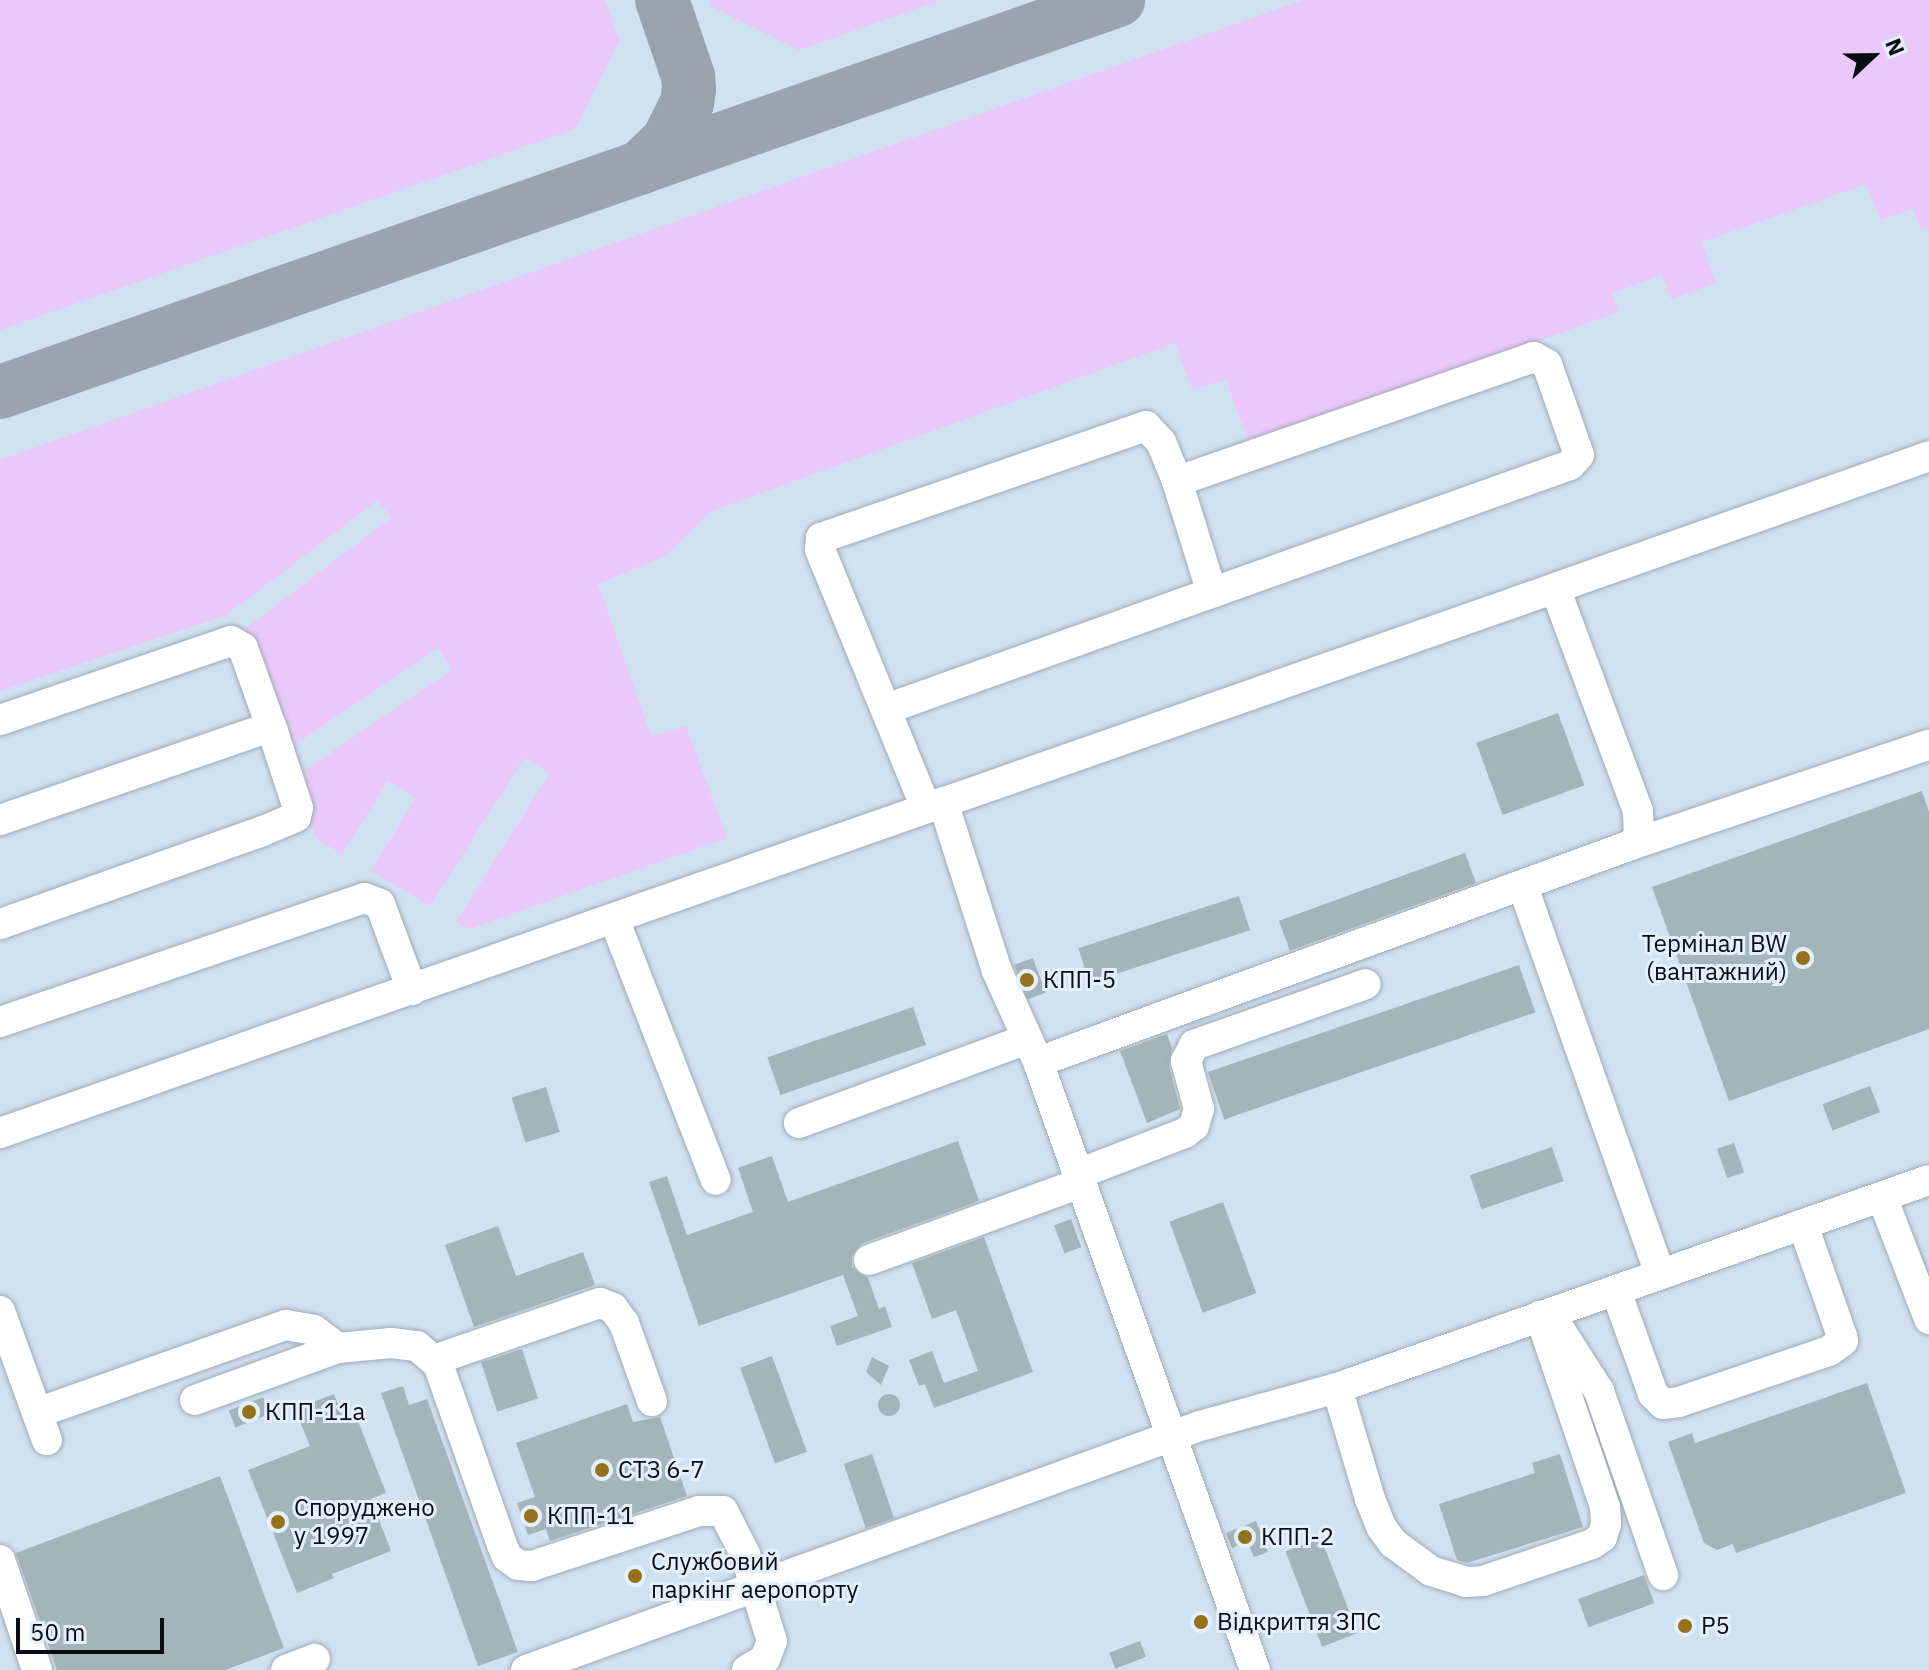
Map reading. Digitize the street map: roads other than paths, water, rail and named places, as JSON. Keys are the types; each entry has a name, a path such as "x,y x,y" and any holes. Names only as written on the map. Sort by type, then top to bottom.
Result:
{"lane":[{"path":"886,709 1570,465 1578,459 1547,364 1534,357 1177,481"},
{"path":"1212,593 1177,481 1161,442 1152,429 1139,426 821,538 820,549 886,709 935,805 997,971 1032,1051 1255,1670"},
{"path":"0,1133 1929,456"},
{"path":"1555,588 1638,811 1639,836 1631,845"},
{"path":"0,720 231,641 243,648 298,808 296,817 0,924"},
{"path":"0,820 259,730 273,732"},
{"path":"799,1123 1032,1051 1523,887 1631,845 1929,745"},
{"path":"1523,887 1660,1274"},
{"path":"0,1022 365,898 380,904 412,990"},
{"path":"614,919 716,1180"},
{"path":"869,1260 1080,1178 1185,1133 1194,1126 1199,1109 1186,1061 1194,1045 1366,984"},
{"path":"526,1670 566,1663 756,1586 1172,1437 1337,1388 1929,1180"},
{"path":"1882,1197 1929,1319"},
{"path":"1616,1291 1653,1394 1663,1404 1679,1402 1829,1351 1843,1341 1842,1336 1803,1225"},
{"path":"434,1360 600,1303 613,1308 624,1323 652,1401"},
{"path":"0,1311 42,1427 286,1325 314,1330 338,1348"},
{"path":"1337,1388 1370,1499 1382,1528 1393,1543 1420,1564 1451,1579 1483,1581 1592,1544 1602,1537 1606,1524 1605,1507 1545,1315"},
{"path":"1545,1315 1599,1391 1663,1575"},
{"path":"195,1400 338,1348 406,1342 427,1352 434,1360 502,1545 513,1562 532,1566 713,1509 723,1511 729,1518 766,1614 771,1650 758,1665 747,1670"},
{"path":"0,1560 6,1611 37,1670"},
{"path":"0,1578 21,1670"},
{"path":"286,1670 315,1659"}],"place":[{"name":"Термінал BW (вантажний)","path":"1803,958"},
{"name":"КПП-5","path":"1027,980"},
{"name":"КПП-11а","path":"249,1412"},
{"name":"СТЗ 6-7","path":"602,1470"},
{"name":"КПП-11","path":"531,1516"},
{"name":"Споруджено у 1997","path":"278,1522"},
{"name":"КПП-2","path":"1245,1537"},
{"name":"Службовий паркінг аеропорту","path":"635,1576"},
{"name":"Відкриття ЗПС","path":"1201,1622"},
{"name":"P5","path":"1685,1626"}]}
